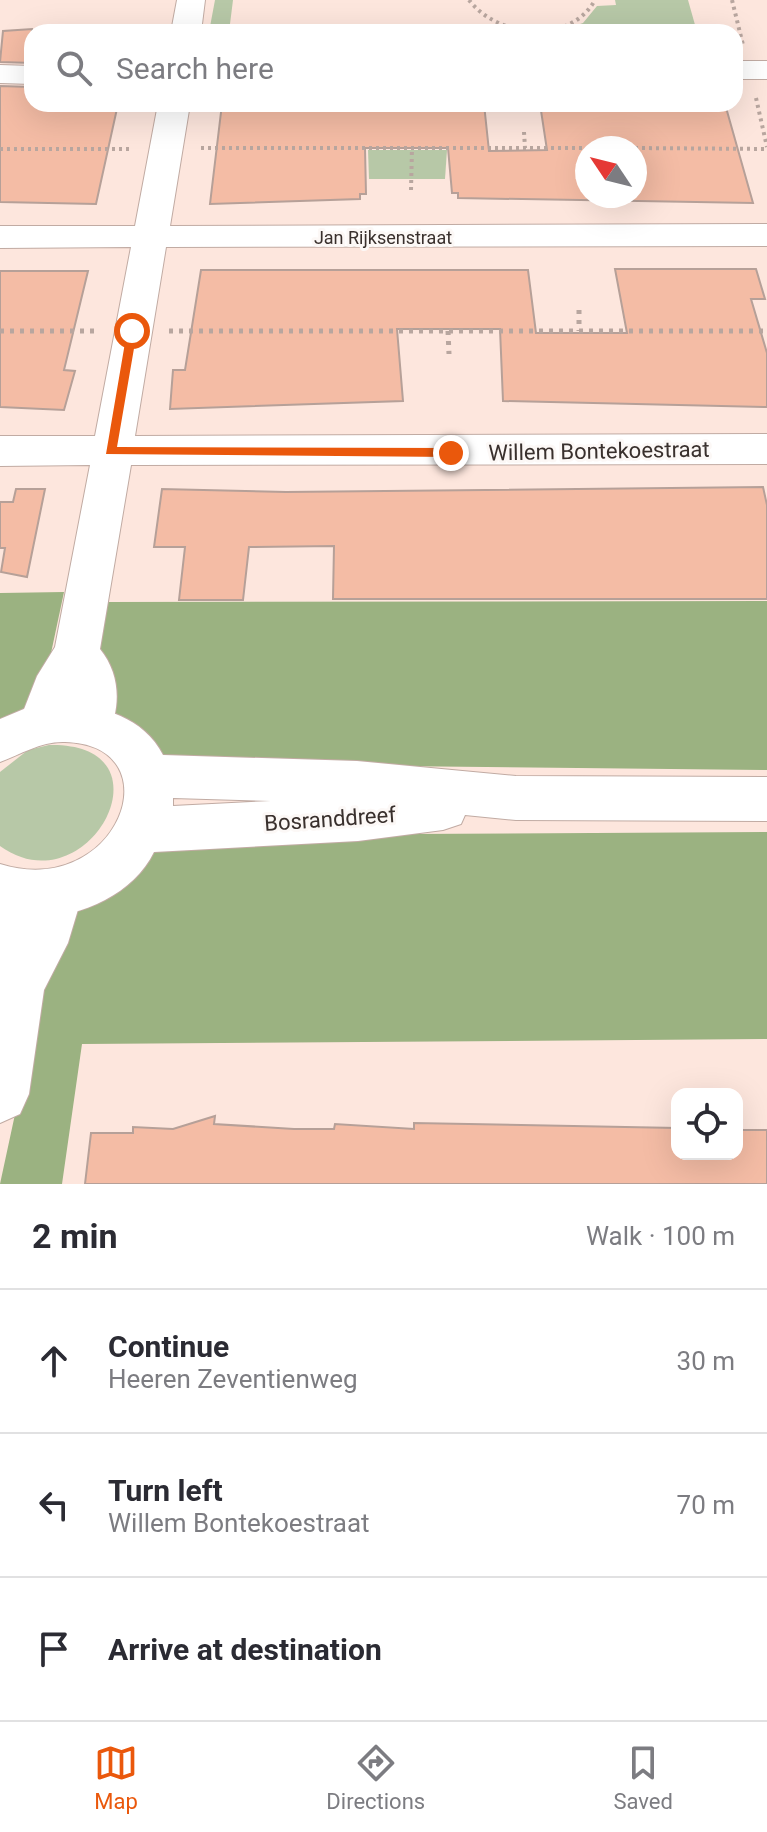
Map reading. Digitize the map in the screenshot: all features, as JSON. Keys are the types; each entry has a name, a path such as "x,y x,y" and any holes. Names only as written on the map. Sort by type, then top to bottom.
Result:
{"street":[{"path":"187,24 191,0"},
{"path":"743,70 767,70"},
{"path":"0,74 24,75"},
{"path":"66,723 60,676 77,653 110,451 173,112"},
{"name":"Jan Rijksenstraat","path":"0,237 767,235"},
{"name":"Willem Bontekoestraat","path":"0,451 767,449"},
{"path":"0,741 66,723 117,734 137,752 148,776 150,802 142,830 122,858 93,881 24,891 41,943 18,984 0,1094"},
{"name":"Bosranddreef","path":"148,776 357,782 516,798 767,799"},
{"name":"Bosranddreef","path":"142,830 358,819 516,798"}],"path":[{"path":"469,0 480,15 500,24"},
{"path":"571,24 589,14 595,0"},
{"path":"524,132 525,148"},
{"path":"411,190 412,148"},
{"path":"0,149 575,148"},
{"path":"647,148 767,149"},
{"path":"579,310 579,331"},
{"path":"0,331 767,331"},
{"path":"448,331 449,354"}],"green space":[{"path":"215,0 233,0 230,24 210,24"},
{"path":"615,0 688,0 695,24 580,24 597,6 616,5"},
{"path":"368,150 447,150 445,179 369,179"},
{"path":"64,592 44,686 24,708 0,726 0,593"},
{"path":"767,601 767,770 391,766 166,757 131,732 110,710 99,670 103,602"},
{"path":"49,745 88,751 108,769 113,793 106,818 88,841 63,857 33,860 0,846 0,772 28,750"},
{"path":"767,832 767,1039 82,1044 62,1184 0,1184 48,961 69,912 139,857 176,841 407,834"}],"building":[{"path":"24,30 24,63 0,62 3,31"},
{"path":"0,86 24,87 24,112 116,112 96,204 0,202"},
{"path":"221,112 485,112 489,151 547,150 541,112 727,112 753,203 647,201 647,136 575,136 575,200 458,198 458,193 452,193 448,148 365,148 366,194 360,194 360,199 210,204"},
{"path":"615,269 756,269 765,299 751,299 767,353 767,407 503,401 500,329 397,329 403,401 170,409 173,370 185,370 201,270 528,270 536,333 627,333"},
{"path":"0,271 88,271 64,370 75,371 64,410 0,407"},
{"path":"763,487 767,505 767,599 333,599 334,546 249,547 243,600 179,600 185,547 154,547 162,489 286,492"},
{"path":"16,489 45,489 27,577 1,572 5,548 0,548 0,502 13,502"},
{"path":"215,1116 214,1124 294,1129 334,1129 335,1124 414,1129 414,1123 671,1128 671,1160 743,1160 743,1130 767,1130 767,1184 85,1184 91,1133 133,1133 133,1127 173,1129"}],"route":[{"path":"132,331 110,451 451,453"}]}
